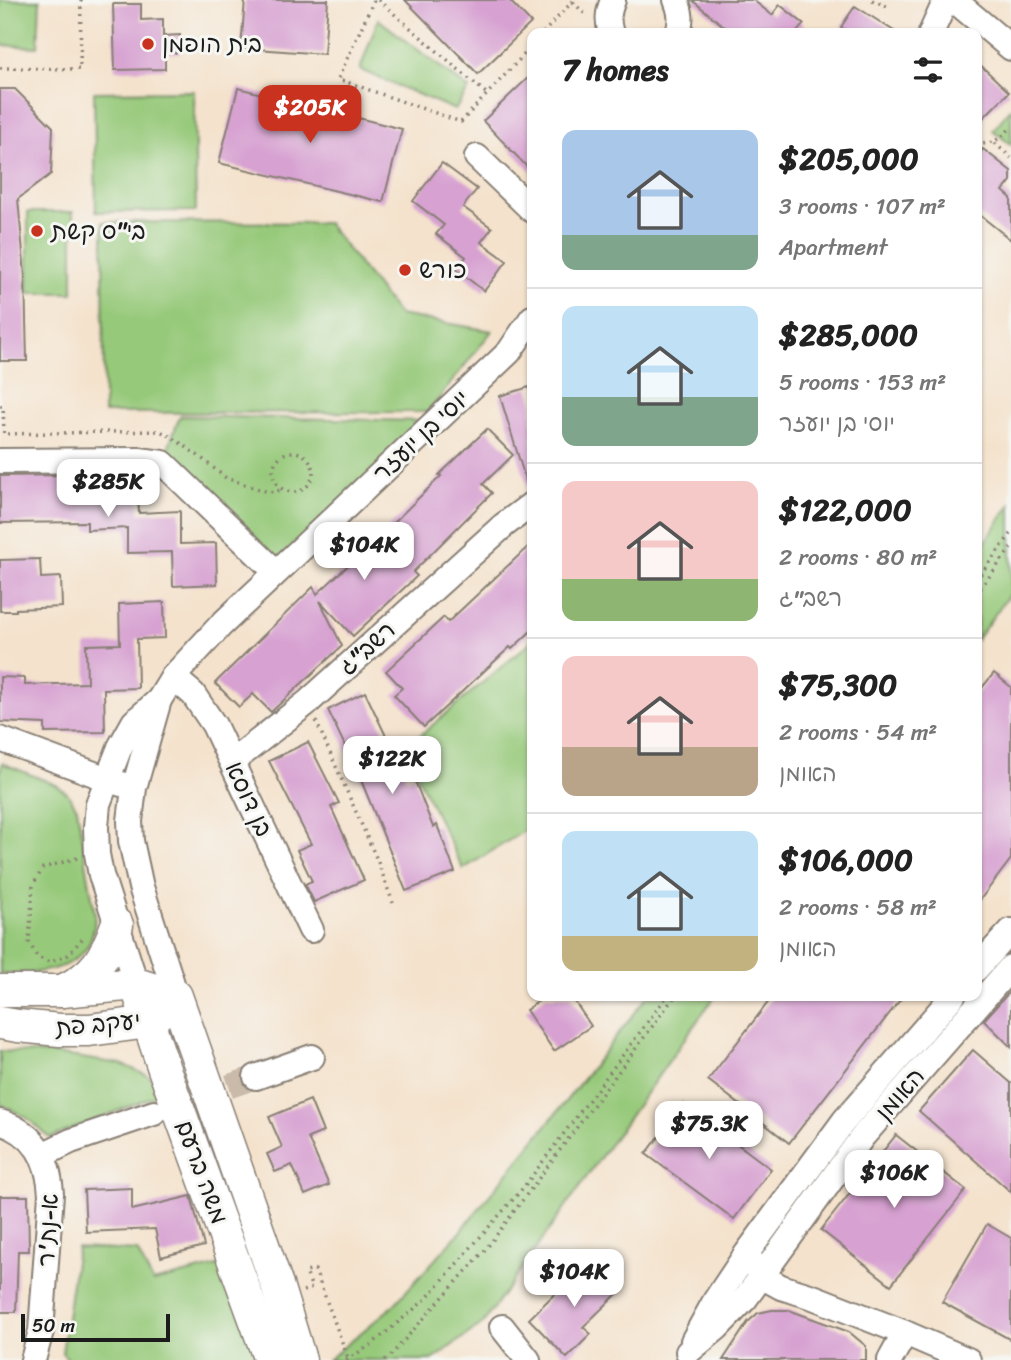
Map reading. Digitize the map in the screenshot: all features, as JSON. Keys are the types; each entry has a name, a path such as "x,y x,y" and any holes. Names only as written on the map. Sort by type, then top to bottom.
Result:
{"main road":[{"path":"62,991 84,980 97,967 104,956 103,930"},
{"name":"יעקב פת","path":"0,992 62,991 136,984 176,996 149,1023 89,1030 60,1030 0,1023"},
{"name":"משה ברעם","path":"136,984 164,1069 274,1342 300,1360"},
{"name":"משה ברעם","path":"176,996 276,1285 274,1342"},
{"path":"89,1030 124,1042 164,1069"}],"street":[{"path":"609,28 608,12 613,0"},
{"path":"676,0 680,11 679,28"},
{"path":"933,28 946,0"},
{"path":"954,0 1011,48"},
{"path":"477,157 527,205"},
{"name":"יוסי בן יועזר","path":"176,996 134,862 130,821 134,788 159,700 173,677 220,626 509,352 525,346"},
{"path":"0,461 139,460 163,463 276,572"},
{"name":"רשב\"ג","path":"232,762 308,702 504,525 527,508"},
{"name":"בן דוסא","path":"173,677 193,694 214,725 311,930"},
{"name":"יוסי בן יועזר","path":"136,984 103,930 96,827 98,804 120,747 134,722 159,700"},
{"path":"0,739 134,788"},
{"path":"982,962 1011,931"},
{"name":"האומן","path":"982,1000 1011,967"},
{"name":"האומן","path":"685,1356 715,1301 747,1253 844,1121 949,1001"},
{"name":"האומן","path":"685,1356 734,1310 863,1136 981,1001"},
{"path":"256,1077 312,1057"},
{"path":"0,1122 29,1138 42,1155 71,1141 153,1113"},
{"name":"א-נת'ר","path":"33,1360 41,1331 51,1194 50,1174 42,1155"},
{"path":"747,1253 767,1268 780,1264 813,1297 968,1360"},
{"path":"502,1327 528,1360"},
{"path":"890,1360 905,1333"}],"path":[{"path":"0,68 80,69 82,0"},
{"path":"487,94 376,0 338,79 461,122 527,51"},
{"path":"548,28 574,0"},
{"path":"872,0 891,8"},
{"path":"982,144 994,142 1011,127"},
{"path":"994,142 1011,158"},
{"path":"292,452 304,456 313,467 314,474 307,487 295,492 279,486 274,474 279,458 292,452"},
{"path":"982,572 1011,534"},
{"path":"982,586 1011,548"},
{"path":"322,736 378,862 393,903"},
{"path":"97,854 43,868 33,885 29,942 37,957 50,962 68,956 82,939 103,930"},
{"path":"312,1288 306,1272 315,1270 347,1360 371,1345 426,1299 523,1188 663,1001"},
{"path":"385,1360 486,1249 672,1001"}],"green space":[{"path":"0,0 40,0 38,47 0,45"},
{"path":"378,19 469,89 455,110 360,70"},
{"path":"194,91 196,211 96,212 94,92"},
{"path":"1011,108 1011,145 993,130"},
{"path":"28,212 73,212 73,293 28,293"},
{"path":"103,222 327,223 399,315 492,331 428,412 104,413"},
{"path":"180,416 426,421 283,566 165,456"},
{"path":"1011,504 1011,592 982,632 982,547"},
{"path":"527,645 527,829 463,869 401,743 416,739"},
{"path":"2,763 56,785 67,793 77,808 95,915 94,930 88,946 79,956 42,972 0,974"},
{"path":"644,1001 711,1001 483,1323 432,1360 328,1360 393,1306 459,1233"},
{"path":"0,1051 55,1054 121,1064 147,1075 165,1092 50,1138 26,1117 0,1104"},
{"path":"77,1248 137,1251 153,1282 229,1263 257,1360 69,1360 62,1353"}],"building":[{"path":"245,0 328,0 324,54 241,48"},
{"path":"405,0 509,0 531,23 478,74"},
{"path":"692,0 753,0 772,15 780,5 804,24 800,28 726,28"},
{"name":"בית הופמן","path":"113,4 141,4 141,20 163,19 163,36 180,35 181,53 165,53 165,69 115,70"},
{"path":"855,6 889,28 843,28"},
{"path":"982,67 1009,92 982,119"},
{"path":"527,79 527,167 483,121"},
{"path":"238,88 402,129 383,202 219,163"},
{"path":"0,89 15,89 53,127 51,174 18,199 25,275 27,361 0,361"},
{"path":"982,150 1011,171 1011,181 1003,191 1011,198 1011,240 982,217"},
{"path":"442,163 477,189 463,207 492,228 481,242 507,261 484,291 457,270 466,257 436,234 444,225 413,201"},
{"path":"527,388 527,485 500,396"},
{"path":"487,429 513,455 483,484 492,493 413,572 417,576 353,636 320,601 342,646 271,712 253,694 239,707 215,683 313,587 317,594 379,537"},
{"path":"68,475 68,482 137,480 139,513 180,511 180,544 216,543 217,584 173,586 172,552 127,553 127,528 87,530 87,522 0,523 0,476"},
{"path":"527,548 527,635 512,649 510,647 424,727 394,695 402,688 386,671 444,617 448,622"},
{"path":"40,559 41,578 61,577 62,607 0,611 0,560"},
{"path":"164,602 165,638 137,639 138,688 104,689 105,732 45,733 45,724 0,722 0,677 25,678 25,685 87,683 86,645 120,644 119,604"},
{"path":"994,673 1011,687 1011,859 982,897 982,688"},
{"path":"365,692 406,778 413,776 433,827 437,825 455,872 406,891 361,780 328,710"},
{"path":"308,742 339,803 331,807 364,880 314,902 305,884 312,881 297,850 311,844 269,761"},
{"path":"1011,990 1011,1047 984,1020"},
{"path":"539,1001 574,1001 591,1026 554,1051 526,1010"},
{"path":"769,1001 899,1001 789,1143 708,1080"},
{"path":"973,1050 1011,1083 1011,1192 919,1111"},
{"path":"310,1100 323,1132 308,1138 329,1185 305,1195 292,1165 275,1172 267,1154 282,1147 269,1117"},
{"path":"684,1104 771,1169 734,1219 646,1154"},
{"path":"896,1135 966,1190 891,1285 821,1230"},
{"path":"132,1188 132,1210 191,1196 204,1246 161,1257 155,1229 86,1232 84,1190"},
{"path":"0,1196 28,1196 29,1251 18,1251 16,1312 0,1312"},
{"path":"987,1224 1011,1238 1011,1340 942,1302"},
{"path":"588,1261 619,1292 583,1327 591,1334 567,1358 529,1319"},
{"path":"789,1310 849,1332 866,1346 866,1360 723,1360 748,1322 758,1313"}],"tunnel":[{"path":"161,1110 256,1077"}],"place":[{"name":"בית הופמן","path":"148,44"},
{"name":"בי\"ס קשת","path":"37,231"},
{"name":"כורש","path":"405,270"}]}
